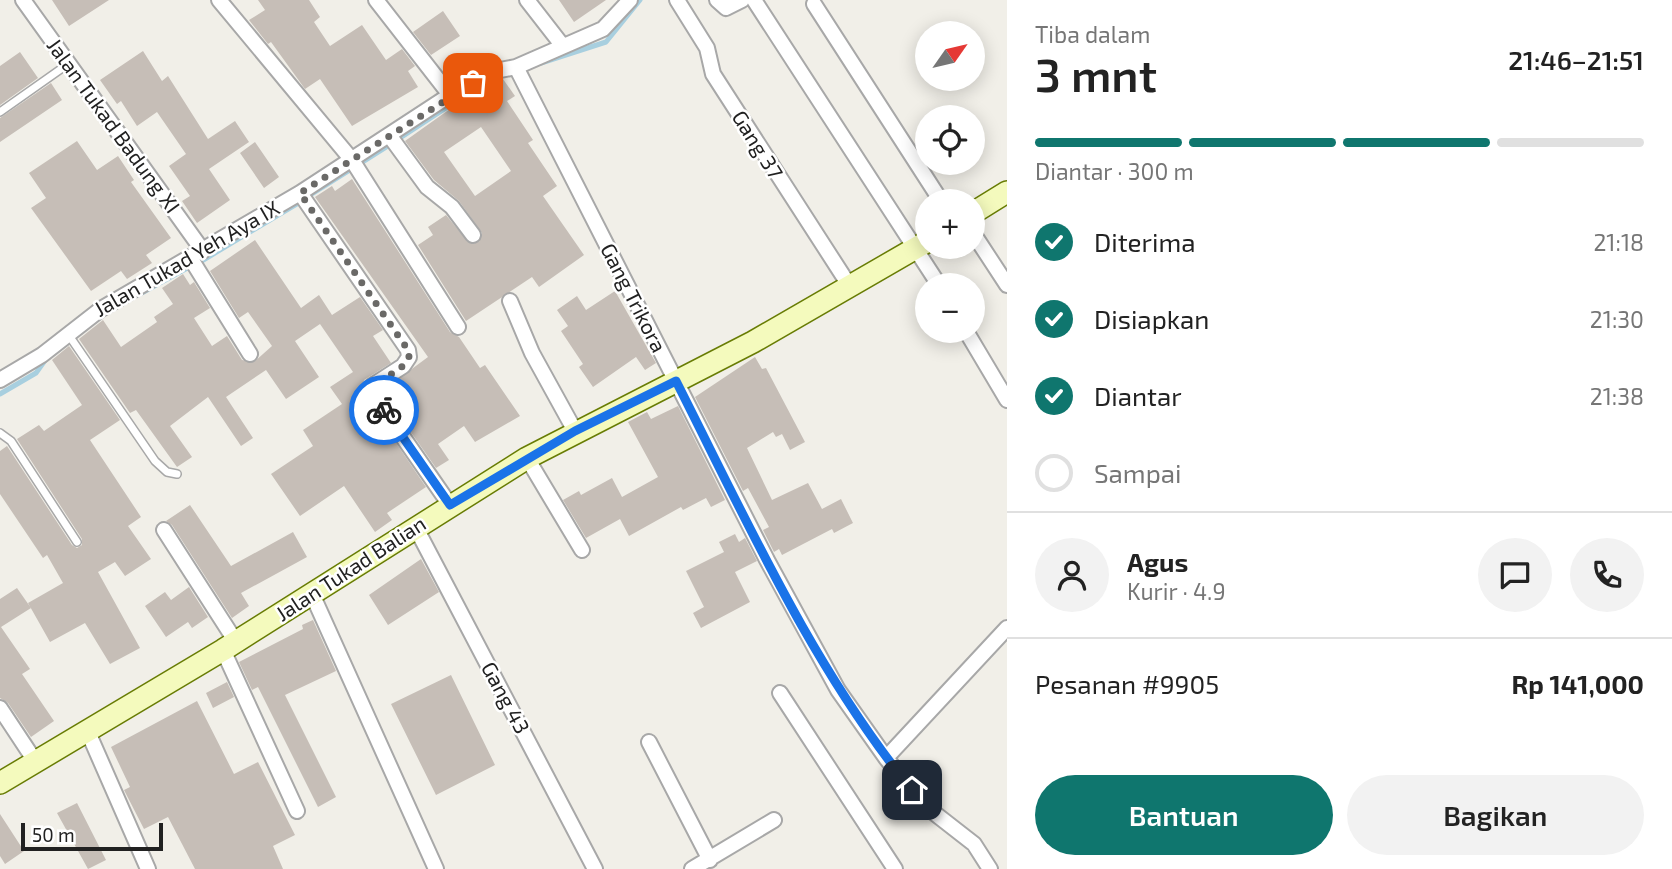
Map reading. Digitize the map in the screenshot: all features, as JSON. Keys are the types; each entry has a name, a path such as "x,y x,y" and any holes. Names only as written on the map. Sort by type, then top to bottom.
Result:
{"street":[{"name":"Jalan Tukad Badung XI","path":"23,0 197,255 250,355"},
{"path":"219,0 352,160 458,327"},
{"path":"376,0 450,95"},
{"path":"527,0 562,45"},
{"name":"Jalan Tukad Yeh Aya IX","path":"2,375 42,355 101,309 300,193 450,95 495,71 516,67 603,29 629,0"},
{"name":"Gang 37","path":"677,0 707,48 713,74 849,285"},
{"path":"717,0 726,8 742,0"},
{"path":"754,0 915,235"},
{"path":"814,4 933,189"},
{"name":"Gang Trikora","path":"516,67 767,560 838,690 886,758 924,805 974,844 990,869"},
{"path":"389,135 426,187 452,206 473,235"},
{"path":"985,206 1007,192"},
{"path":"300,193 408,350 409,357 403,366 372,386 371,391 450,505"},
{"name":"Jalan Tukad Balian","path":"0,783 230,646 527,458 575,431 763,337 915,247"},
{"path":"985,251 1007,285"},
{"path":"510,301 532,353 575,431"},
{"path":"974,343 1007,400"},
{"path":"527,458 582,550"},
{"name":"Gang 43","path":"416,528 595,869"},
{"path":"164,530 230,646 297,811"},
{"path":"312,594 436,869"},
{"path":"886,758 1007,628"},
{"path":"780,693 895,869"},
{"path":"0,708 35,761"},
{"path":"88,732 148,869"},
{"path":"649,742 710,860"},
{"path":"692,869 774,820"}],"lane":[{"path":"0,111 68,64"},
{"path":"67,333 155,461 167,472 177,474"},
{"path":"0,433 11,441 77,542"}],"building":[{"path":"52,0 109,0 69,26"},
{"path":"258,0 309,0 320,17 314,22 330,46 362,25 386,60 402,49 415,66 408,71 418,87 352,126 320,79 305,89 271,42 268,44 249,20 265,10"},
{"path":"559,0 606,0 574,22"},
{"path":"443,11 460,36 431,55 413,32"},
{"path":"143,51 162,81 168,76 208,139 235,121 249,142 209,169 230,200 197,223 182,201 190,196 169,166 186,154 157,112 137,126 121,101 117,104 100,80"},
{"path":"20,52 38,78 0,105 0,66"},
{"path":"503,79 515,96 507,101 533,140 528,143 557,186 543,196 584,255 539,287 532,277 466,321 418,245 433,235 428,227 446,215 469,243 479,242 482,233 459,201 434,180 405,141 464,99 467,102","holes":["481,127 511,171 475,196 444,152"]},
{"path":"51,83 62,100 0,142 0,118"},
{"path":"77,141 97,170 118,156 134,180 131,182 171,238 146,255 152,263 127,279 121,271 91,291 31,208 46,198 29,173"},
{"path":"255,142 279,177 264,188 240,153"},
{"path":"352,179 450,332 459,337 480,368 485,365 520,416 475,442 464,426 438,444 449,460 436,468 382,391 428,357 315,197 332,186 335,191"},
{"path":"255,240 301,308 319,295 332,315 360,297 383,330 373,336 391,363 364,380 362,393 426,487 387,513 392,520 375,532 344,486 300,516 271,474 313,446 303,430 342,404 330,387 353,372 320,324 295,341 319,377 286,399 266,370 226,397 253,438 241,446 208,397 170,426 192,457 177,467 136,410 130,413 79,339 103,320 121,347 157,322 154,317 173,304 162,288 183,274 190,285 194,282 210,308 194,318 212,346 227,336 242,360 254,362 272,346 248,312 239,318 210,271"},
{"path":"615,291 656,363 645,370 636,357 593,387 579,367 583,364 561,331 568,326 557,310 577,296 586,310"},
{"path":"69,346 120,420 90,440 141,517 128,526 151,559 125,576 115,562 98,572 140,648 110,664 85,623 50,642 28,603 63,583 47,555 43,558 0,494 0,451 7,446 72,545 77,548 82,545 82,539 17,439 39,425 44,431 82,405 52,360"},
{"path":"755,357 762,369 766,368 805,442 790,450 782,434 776,437 773,432 747,448 772,500 808,483 822,509 841,499 853,523 834,533 832,529 782,555 779,549 774,552 763,530 769,527 748,488 743,491 695,397"},
{"path":"678,406 725,500 711,507 706,498 683,510 681,507 629,536 620,519 586,538 563,500 579,491 581,495 612,478 622,497 658,477 628,422 647,412 651,419"},
{"path":"190,505 231,566 293,532 307,557 241,593 249,606 232,618 172,525 166,521"},
{"path":"735,534 739,542 745,538 757,561 735,572 750,602 701,628 693,613 704,607 686,571 724,552 719,542"},
{"path":"421,559 439,592 388,625 369,595"},
{"path":"189,587 208,617 192,628 188,622 166,637 145,606 165,592 171,600"},
{"path":"17,588 31,608 1,627 30,669 22,674 54,721 31,737 8,703 0,698 0,599"},
{"path":"313,620 336,671 285,695 336,797 318,807 258,687 252,690 239,662 303,629 302,625"},
{"path":"451,675 495,765 436,795 391,704"},
{"path":"227,682 234,697 213,708 206,693"},
{"path":"197,701 234,774 258,762 295,835 273,846 283,869 195,869 168,817 144,829 124,790 130,787 111,747"},
{"path":"77,803 106,860 88,869 57,813"},
{"path":"0,814 24,851 5,864 0,856"}],"waterway":[{"path":"541,63 606,42 640,0"},
{"path":"397,140 472,91"},
{"path":"358,165 388,146"},
{"path":"307,197 350,170"},
{"path":"200,262 300,202"},
{"path":"138,295 191,266"},
{"path":"0,394 36,373 46,359"}],"way so far":[{"path":"384,410 371,388 403,366 409,357 408,350 300,193 450,95 473,83"}],"route":[{"path":"384,410 450,505 575,431 676,381 767,560 838,690 912,790"}]}
